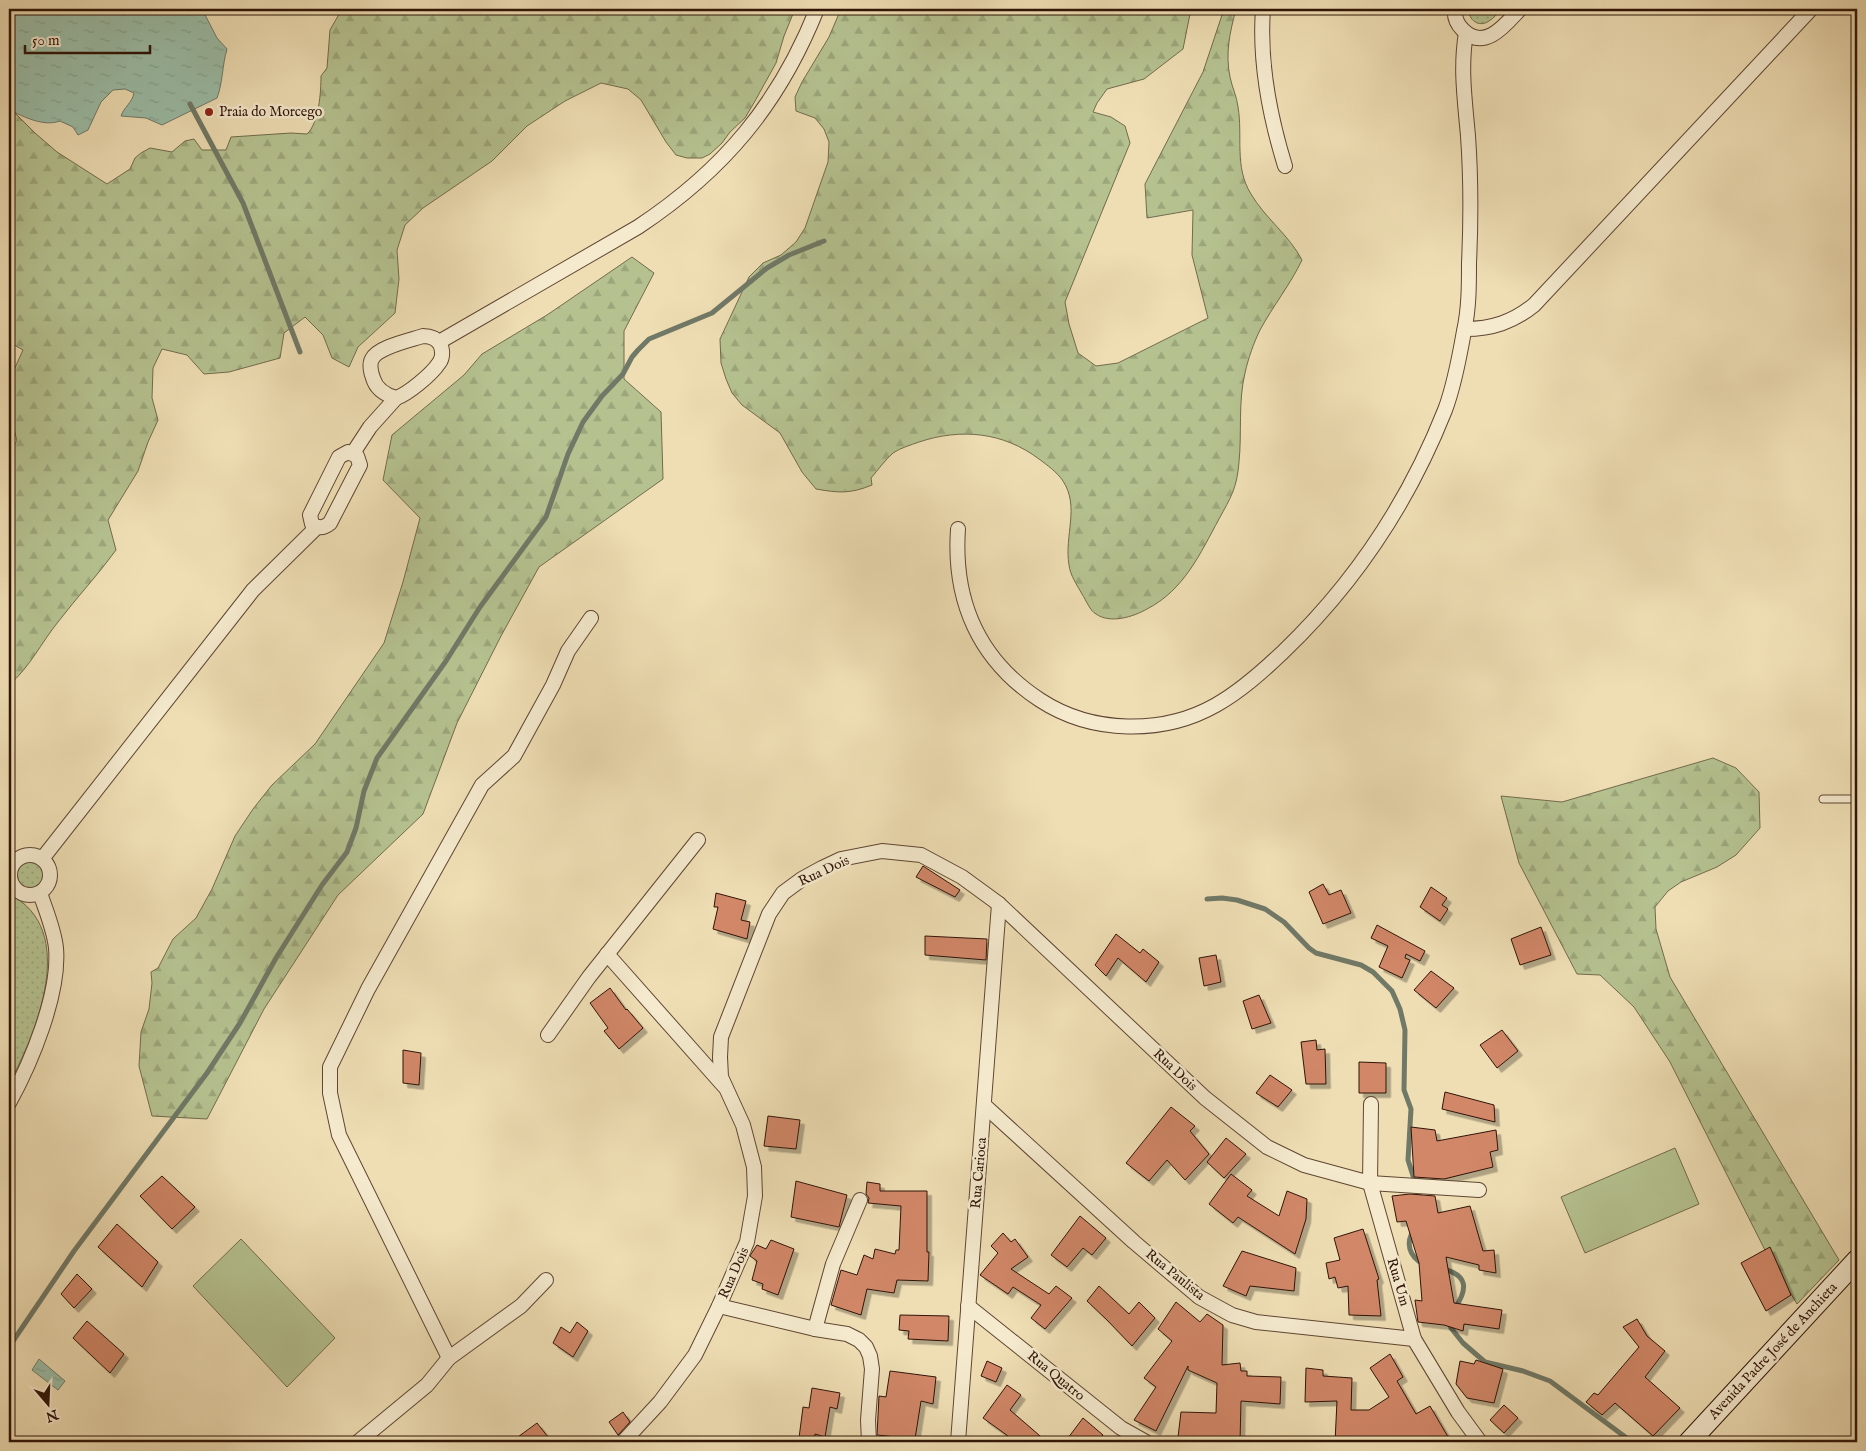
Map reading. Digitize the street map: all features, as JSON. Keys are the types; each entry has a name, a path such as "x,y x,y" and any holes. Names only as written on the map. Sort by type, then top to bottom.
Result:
{"main road":[{"name":"Avenida Padre José de Anchieta","path":"1689,1442 1857,1260"}],"street":[{"path":"439,342 638,227 662,211 708,174 764,109 795,59 817,9"},
{"path":"1264,9 1262,46 1266,84 1272,122 1285,166"},
{"path":"1455,9 1454,15 1459,26 1466,33 1485,38 1494,35 1520,9"},
{"path":"1465,329 1494,327 1522,315 1534,305 1811,9"},
{"path":"958,529 958,570 967,611 975,630 998,664 1029,693 1065,713 1105,724 1143,726 1161,724 1197,714 1230,697 1273,662 1324,610 1369,552 1412,481 1431,444 1447,406 1465,329 1470,230 1468,137 1462,78 1462,61 1466,33"},
{"path":"353,453 370,427 396,398 405,395 440,363 442,353 439,342 429,336 423,336 381,350 372,358 371,366 374,381 383,392 396,398"},
{"path":"348,452 353,453 359,460 360,465 330,523 322,528 317,527 312,524 310,515 339,457 348,452"},
{"path":"42,859 253,590 317,527"},
{"path":"449,1358 339,1135 330,1093 330,1067 368,988 482,785 514,756 553,685 568,651 591,618"},
{"path":"548,1035 607,954 698,840"},
{"name":"Rua Dois","path":"624,1442 660,1402 695,1355 747,1242 755,1196 754,1167 743,1125 721,1077 721,1037 769,914 783,893 802,879 841,859 882,851 902,852 921,855 962,877 999,904 1205,1098 1268,1147 1304,1165 1370,1183 1479,1190"},
{"path":"28,855 42,859 48,865 50,880 40,893 25,895 12,886 10,870 14,863 28,855"},
{"path":"9,1103 21,1080 42,1028 56,966 55,938 40,893"},
{"name":"Rua Carioca","path":"958,1442 999,904"},
{"path":"607,954 728,1090"},
{"name":"Rua Um","path":"1371,1104 1370,1183 1414,1339 1458,1412 1480,1442"},
{"name":"Rua Paulista","path":"985,1106 1134,1242 1199,1297 1232,1314 1256,1322 1414,1339"},
{"path":"815,1329 833,1264 860,1200"},
{"path":"358,1442 427,1385 449,1358 521,1306 546,1280"},
{"path":"719,1306 815,1329 847,1334 859,1340 866,1347 872,1369 868,1420 869,1442"},
{"name":"Rua Quatro","path":"968,1306 1121,1428 1146,1442"}],"lane":[{"path":"1822,799 1857,799"}],"green space":[{"path":"342,9 795,9 776,63 755,101 745,118 710,154 702,158 687,158 676,155 641,100 628,89 601,83 565,101 527,126 492,161 423,208 405,225 397,250 399,279 395,313 358,347 349,367 332,358 323,335 305,317 284,333 280,358 229,372 204,374 187,355 162,349 153,368 152,398 158,420 138,471 108,520 116,550 58,622 23,671 9,685 9,451 17,441 9,408 9,381 23,350 9,342 9,110 14,112 57,152 107,184 130,169 135,158 150,148 172,152 185,141 194,139 202,150 226,150 231,137 291,133 307,134 317,115 321,76 327,68 330,30"},
{"path":"841,9 1191,9 1183,49 1144,79 1107,89 1093,112 1111,117 1125,126 1130,143 1065,302 1069,324 1078,353 1096,366 1118,363 1208,318 1192,255 1193,210 1147,218 1145,184 1203,72 1224,9 1236,9 1230,34 1228,59 1230,77 1238,107 1242,173 1257,203 1291,243 1302,260 1270,312 1253,345 1243,384 1238,471 1230,498 1190,570 1171,592 1141,612 1128,617 1108,619 1094,613 1090,608 1070,569 1068,543 1071,511 1068,491 1063,481 1055,472 1025,450 1011,443 981,435 950,435 919,442 893,453 871,478 872,485 844,492 816,489 802,472 780,433 742,405 732,393 721,363 720,339 749,277 763,263 781,255 796,242 805,228 828,162 829,142 824,129 815,118 796,111 795,97 829,37"},
{"path":"1469,9 1501,9 1491,20 1482,24 1472,19"},
{"path":"632,257 654,273 624,331 624,379 661,412 663,479 539,567 501,636 457,723 423,814 338,895 264,1009 207,1119 152,1116 139,1066 141,1032 149,1009 152,983 151,972 158,968 173,939 196,918 212,889 235,836 253,809 272,785 315,744 384,643 420,518 383,480 392,435 464,375 482,354 547,315"},
{"path":"1713,758 1736,768 1759,792 1760,828 1736,855 1717,867 1681,882 1668,891 1655,907 1656,929 1670,977 1839,1260 1797,1304 1768,1256 1670,1062 1634,1007 1600,975 1577,974 1519,863 1501,796 1562,802"},
{"path":"30,861 40,865 44,875 40,885 30,889 20,885 16,875 20,865"},
{"path":"9,894 30,910 43,931 47,956 46,983 40,1011 20,1063 9,1084"},
{"path":"1675,1148 1699,1204 1585,1253 1561,1197"},
{"path":"241,1239 335,1338 287,1387 193,1286"}],"water":[{"path":"9,9 202,9 217,38 227,49 217,98 162,125 146,118 121,116 132,100 134,93 125,89 113,90 101,102 88,130 78,135 73,127 60,121 47,123 21,116 9,110"},
{"path":"39,1359 65,1381 58,1390 32,1370"}],"building":[{"path":"923,866 960,890 955,897 916,877"},
{"path":"1323,884 1329,895 1341,890 1351,913 1323,924 1309,892"},
{"path":"1431,887 1447,898 1442,905 1448,909 1440,921 1420,907"},
{"path":"716,893 746,901 741,920 750,922 747,939 713,929 718,907 714,907"},
{"path":"1377,925 1425,951 1420,961 1406,954 1405,958 1410,960 1402,978 1379,967 1388,946 1371,938"},
{"path":"1541,927 1551,955 1520,965 1511,939"},
{"path":"1116,934 1140,953 1143,949 1159,962 1146,982 1118,958 1106,976 1095,965"},
{"path":"925,936 987,939 986,960 925,955"},
{"path":"1216,955 1221,982 1204,986 1199,958"},
{"path":"1431,971 1454,988 1436,1008 1414,990"},
{"path":"610,988 626,1010 643,1028 619,1049 604,1031 608,1028 590,1003"},
{"path":"1259,995 1271,1023 1252,1029 1243,1001"},
{"path":"1502,1030 1518,1051 1497,1068 1480,1045"},
{"path":"1316,1040 1317,1050 1325,1049 1326,1084 1306,1084 1301,1042"},
{"path":"403,1050 421,1053 419,1085 403,1083"},
{"path":"1359,1062 1386,1063 1386,1093 1359,1093"},
{"path":"1270,1075 1292,1090 1278,1107 1256,1093"},
{"path":"1445,1092 1494,1105 1495,1122 1442,1109"},
{"path":"1171,1107 1195,1126 1190,1131 1209,1154 1185,1180 1167,1160 1149,1181 1126,1163"},
{"path":"768,1116 800,1120 796,1149 764,1146"},
{"path":"1411,1127 1435,1130 1437,1141 1496,1130 1498,1150 1490,1152 1493,1167 1444,1179 1414,1177"},
{"path":"1226,1138 1246,1154 1224,1178 1207,1162"},
{"path":"1231,1174 1252,1190 1247,1196 1279,1216 1287,1191 1307,1199 1306,1219 1295,1254 1238,1217 1233,1223 1209,1204"},
{"path":"162,1176 195,1207 172,1229 140,1196"},
{"path":"796,1181 847,1195 839,1227 791,1217"},
{"path":"867,1182 880,1184 880,1191 927,1191 928,1281 897,1280 894,1293 867,1289 861,1315 831,1305 841,1270 857,1275 864,1255 873,1259 875,1249 895,1254 896,1250 899,1250 901,1206 868,1203 869,1198 866,1194"},
{"path":"1410,1194 1435,1196 1438,1213 1470,1206 1483,1251 1494,1250 1496,1273 1479,1270 1479,1265 1446,1257 1454,1303 1502,1310 1499,1329 1464,1324 1463,1331 1444,1325 1418,1322 1415,1300 1422,1301 1419,1263 1406,1221 1397,1222 1392,1196"},
{"path":"1080,1216 1106,1238 1092,1255 1083,1248 1067,1267 1051,1255"},
{"path":"117,1224 158,1262 142,1287 98,1247"},
{"path":"1363,1229 1379,1279 1377,1280 1381,1316 1349,1315 1348,1286 1338,1288 1335,1277 1329,1279 1326,1263 1340,1260 1334,1238"},
{"path":"1003,1233 1011,1242 1015,1239 1028,1257 1011,1269 1049,1294 1056,1286 1072,1298 1045,1329 1031,1318 1041,1305 1013,1287 1008,1294 980,1275 998,1253 991,1246"},
{"path":"771,1240 794,1249 778,1295 762,1289 763,1284 752,1280 757,1261 750,1256 757,1245 766,1249"},
{"path":"1770,1247 1791,1295 1766,1311 1741,1263"},
{"path":"1242,1251 1296,1268 1294,1291 1250,1286 1246,1296 1223,1286"},
{"path":"77,1274 92,1289 74,1308 61,1294"},
{"path":"1099,1286 1129,1314 1139,1302 1155,1318 1132,1346 1087,1301"},
{"path":"1176,1302 1200,1322 1207,1314 1223,1325 1222,1365 1240,1363 1241,1371 1247,1371 1247,1376 1281,1377 1280,1404 1241,1401 1240,1442 1178,1437 1181,1412 1216,1413 1217,1383 1188,1370 1188,1366 1156,1431 1134,1420 1156,1387 1144,1378 1172,1341 1158,1329"},
{"path":"900,1315 949,1316 948,1341 908,1339 909,1331 899,1330"},
{"path":"1637,1319 1647,1336 1665,1351 1645,1377 1680,1408 1653,1436 1615,1403 1602,1415 1586,1402 1594,1393 1598,1395 1639,1347 1623,1327"},
{"path":"87,1321 124,1354 110,1373 73,1338"},
{"path":"577,1322 588,1331 573,1357 553,1343 561,1327 570,1333"},
{"path":"1390,1354 1403,1377 1397,1381 1416,1414 1430,1406 1451,1442 1335,1442 1337,1401 1305,1402 1306,1368 1323,1370 1323,1376 1352,1378 1351,1410 1369,1410 1389,1397 1370,1368"},
{"path":"1476,1360 1503,1369 1494,1403 1467,1398 1456,1384 1460,1361 1474,1364"},
{"path":"987,1361 1002,1368 996,1382 981,1376"},
{"path":"890,1371 936,1377 933,1404 921,1401 915,1439 877,1435 879,1396 886,1397"},
{"path":"1007,1385 1021,1395 1010,1410 1047,1442 1002,1442 1008,1436 983,1418"},
{"path":"812,1388 840,1393 837,1409 830,1407 825,1437 815,1434 814,1441 799,1438 803,1407 809,1408"},
{"path":"1504,1405 1518,1418 1504,1433 1490,1420"},
{"path":"623,1412 630,1422 618,1435 609,1422"},
{"path":"1083,1418 1103,1435 1096,1442 1065,1442"},
{"path":"537,1423 552,1442 511,1442"}],"waterway":[{"path":"190,104 243,203 300,352"},
{"path":"9,1347 74,1251 207,1073 240,1023 276,958 322,885 347,852 356,828 364,791 377,758 446,661 480,607 546,517 568,454 583,422 602,396 623,374 632,357 649,339 712,313 767,268 789,255 824,241"},
{"path":"1207,899 1237,900 1265,909 1284,922 1316,953 1361,965 1373,972 1392,991 1400,1009 1405,1030 1404,1090 1411,1109 1408,1160 1421,1201"},
{"path":"1414,1230 1409,1244 1410,1249 1414,1257 1423,1264"},
{"path":"1443,1269 1457,1275 1463,1284 1464,1289 1455,1308"},
{"path":"1449,1322 1451,1328 1463,1343 1485,1362 1523,1371 1550,1381 1632,1442"}],"place":[{"name":"Praia do Morcego","path":"209,112"}]}
